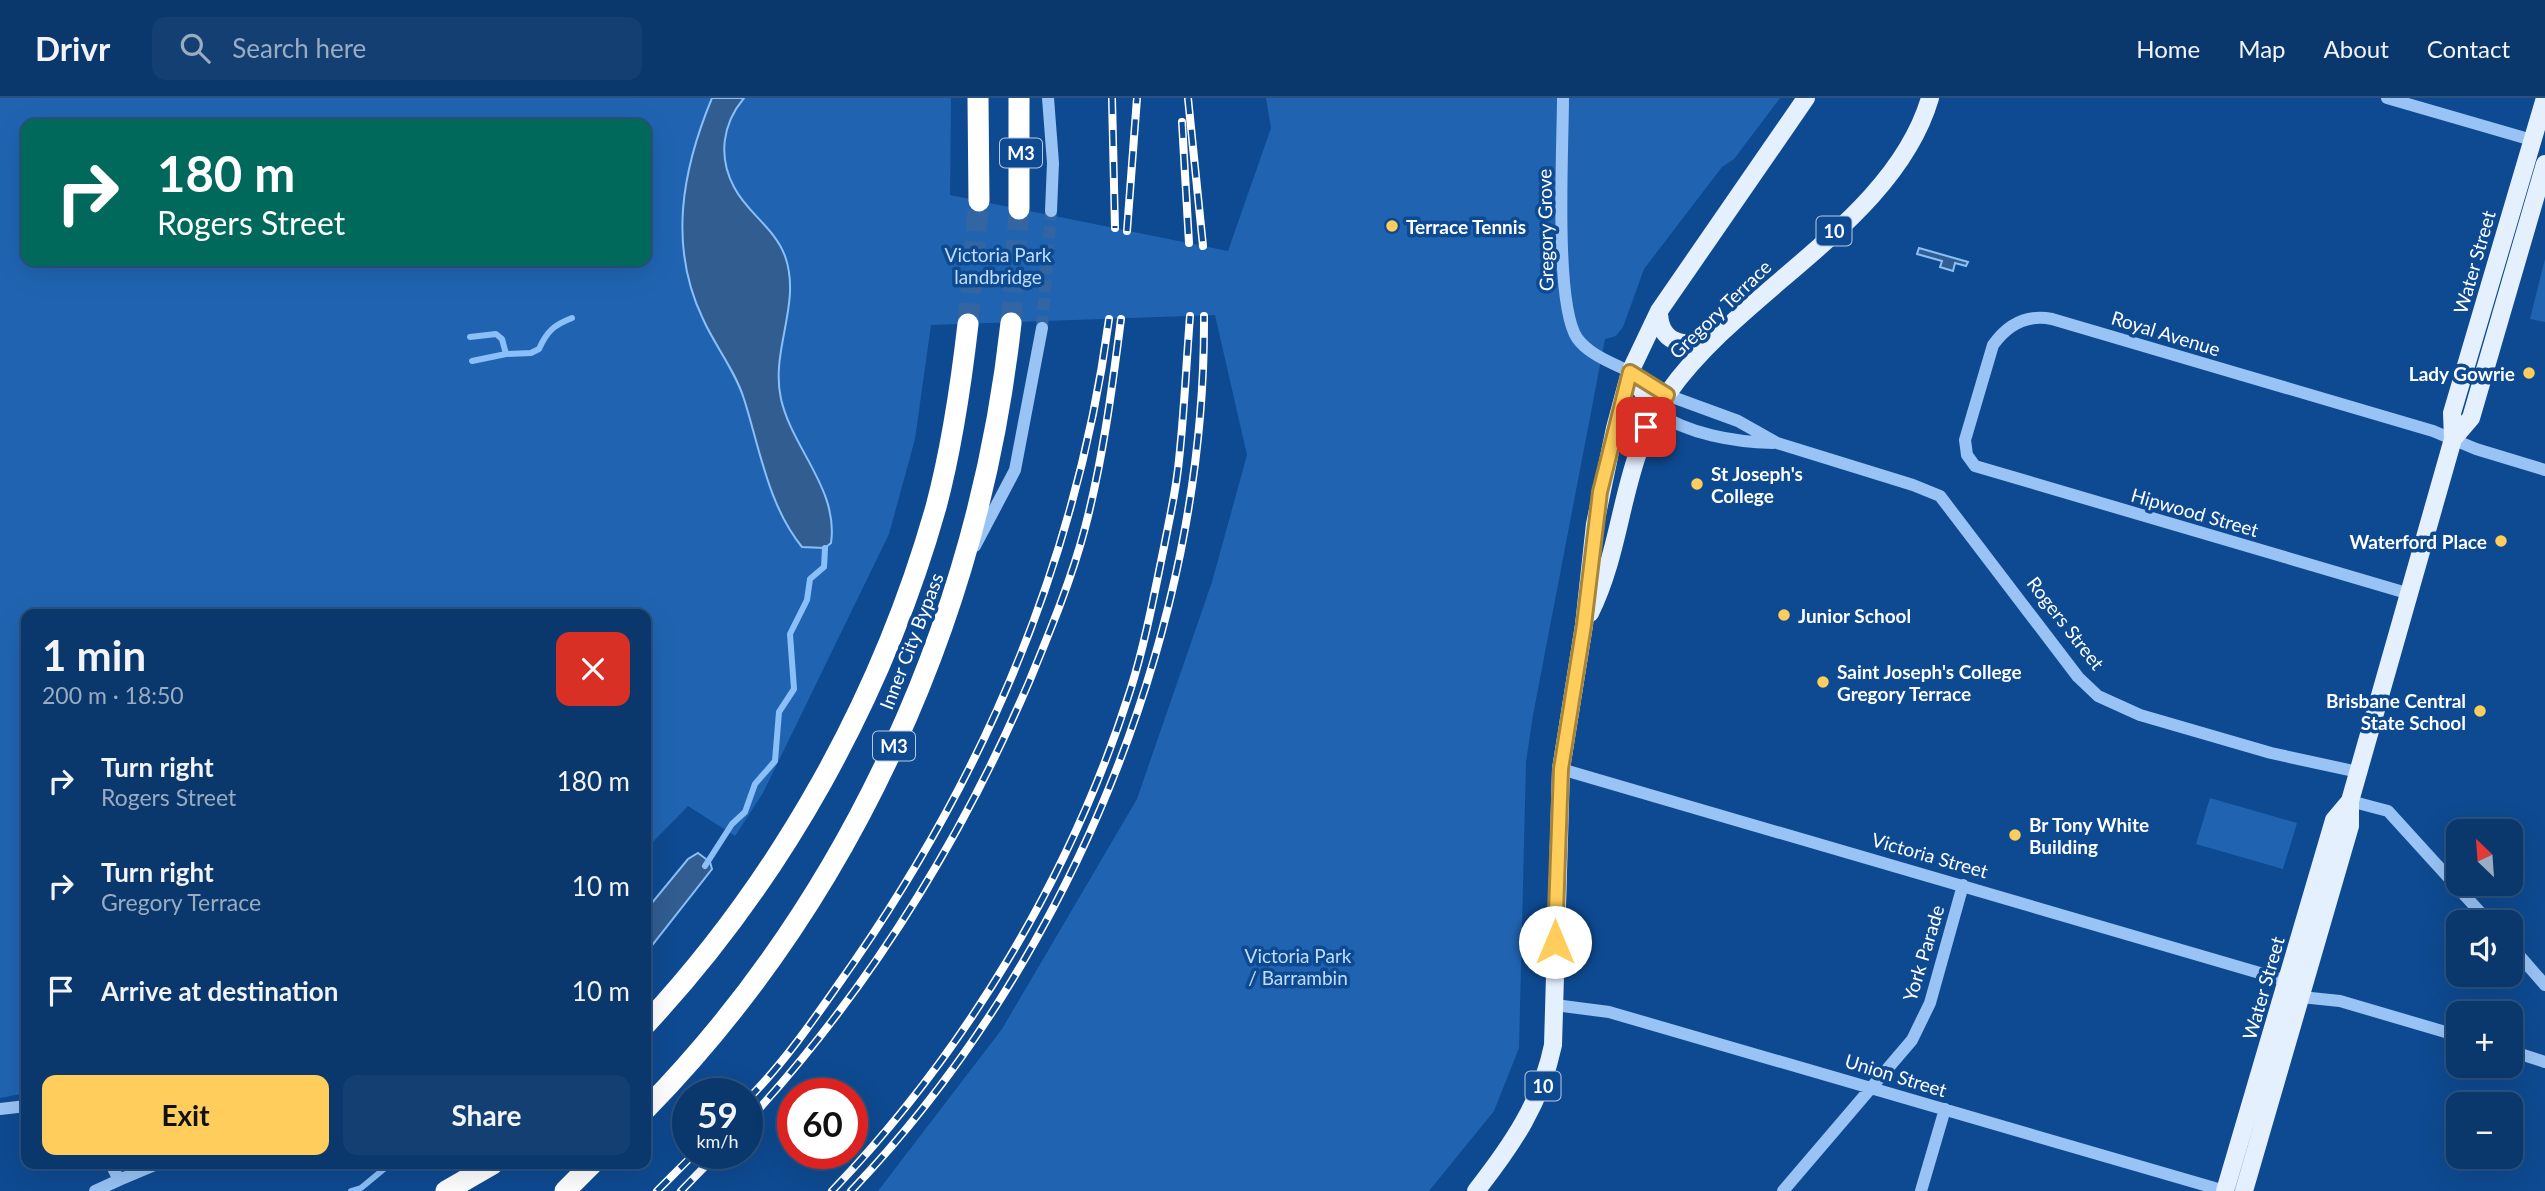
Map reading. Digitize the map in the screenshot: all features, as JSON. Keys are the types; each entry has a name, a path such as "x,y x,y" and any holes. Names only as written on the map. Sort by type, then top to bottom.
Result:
{"highway":[{"name":"M3","path":"978,98 979,201"},
{"name":"M3","path":"1019,98 1019,209"},
{"name":"Inner City Bypass","path":"651,1103 712,1036 814,897 856,824 894,747 940,639 960,575 996,428 1011,323"},
{"name":"Inner City Bypass","path":"651,1018 695,968 759,884 829,769 868,692 899,616 936,505 959,400 968,324"},
{"path":"446,1191 484,1169"},
{"path":"473,1191 494,1169"},
{"path":"557,1191 571,1185 587,1169"}],"main road":[{"name":"Gregory Terrace","path":"1475,1191 1509,1147 1535,1106 1553,1045 1561,769 1584,625 1600,492 1630,372 1659,311 1806,98"},
{"name":"Gregory Terrace","path":"1584,625 1604,580 1630,471 1646,427 1667,395 1710,343 1883,184 1909,146 1930,98"},
{"name":"Water Street","path":"2244,1191 2350,826 2350,801 2453,439 2452,414 2545,98"},
{"name":"Water Street","path":"2453,439 2471,418 2545,164"},
{"path":"1659,311 1660,326 1670,340 1680,344 1710,343"},
{"name":"Rogers Street","path":"1630,372 1667,395"},
{"path":"1630,372 1656,412"},
{"name":"Water Street","path":"2225,1191 2334,820 2350,801"}],"street":[{"path":"1048,98 1053,163 1051,211"},
{"name":"Gregory Grove","path":"1563,98 1564,283 1569,320 1576,337 1586,348 1630,372"},
{"path":"2387,98 2532,140"},
{"name":"Royal Avenue","path":"1971,462 1965,448 1967,431 1993,345 2008,328 2039,317 2453,439 2476,449 2545,470"},
{"path":"960,575 1015,470 1042,328"},
{"name":"Rogers Street","path":"1667,395 1738,421 1777,443 1913,485 1940,496 2078,677 2109,704 2271,753 2358,772"},
{"name":"Rogers Street","path":"1656,412 1667,419 1729,439 1777,443"},
{"name":"Hipwood Street","path":"1971,462 1989,472 2410,594"},
{"name":"Victoria Street","path":"1561,769 2287,981"},
{"path":"2350,801 2388,811 2478,910"},
{"name":"York Parade","path":"1783,1191 1912,1040 1930,1003 1963,885"},
{"path":"2523,960 2545,985"},
{"path":"2301,997 2340,1001 2446,1032"},
{"name":"Union Street","path":"1555,1004 1590,1007 2225,1191"},
{"path":"2523,1055 2545,1062"},
{"path":"0,1109 21,1107"},
{"path":"1921,1191 1945,1110"},
{"path":"114,1169 119,1180"},
{"path":"95,1191 146,1169"}],"green space":[{"path":"0,98 951,98 950,195 1228,251 1271,128 1266,98 1780,98 1734,159 1722,167 1644,269 1623,327 1616,336 1605,339 1526,762 1519,1048 1494,1111 1429,1191 878,1191 1002,1029 1137,799 1212,582 1247,455 1215,315 931,325 915,439 889,534 763,793 735,836 688,806 651,844 651,609 21,609 21,1094 0,1098"},
{"path":"2545,259 2545,322 2530,319"},
{"path":"2210,798 2297,823 2283,869 2196,844"}],"shaded area":[{"path":"712,98 744,98 727,130 724,153 729,176 739,196 774,237 785,256 790,292 779,363 781,399 828,505 832,524 831,543 825,548 802,547 781,513 766,476 740,388 703,319 685,264 683,208 687,180 693,153"},
{"path":"1919,248 1968,262 1966,266 1955,263 1953,271 1940,267 1942,261 1917,254"},
{"path":"698,853 710,862 712,869 651,947 651,904 688,859"}],"waterway":[{"path":"470,337 496,334 502,339 506,354 531,353 539,349 552,329 572,318"},
{"path":"472,361 506,354"},
{"path":"705,866 732,824 745,812 755,784 775,761 779,712 794,689 790,634 807,600 810,579 824,567 825,548"},
{"path":"351,1191 361,1188 384,1169"}],"tunnel":[{"path":"968,324 979,201"},
{"path":"1011,323 1019,209"},
{"path":"1042,328 1051,211"}],"railway":[{"path":"1112,98 1115,228"},
{"path":"1127,231 1137,98"},
{"path":"1188,98 1203,246"},
{"path":"1182,122 1189,243"},
{"path":"832,1191 881,1137 927,1080 970,1020 1045,894 1106,760 1140,655 1172,508 1180,450 1190,316"},
{"path":"851,1191 929,1101 998,1003 1059,897 1110,786 1150,671 1180,554 1198,435 1204,316"},
{"path":"763,1082 804,1033 902,888 946,813 985,735 1020,656 1050,574 1075,491 1095,406 1109,319"},
{"path":"763,1104 832,1021 907,914 973,801 1002,742 1052,625 1085,528 1102,450 1121,319"},
{"path":"657,1191 679,1169"},
{"path":"681,1191 702,1169"}],"place":[{"name":"Terrace Tennis","path":"1392,226"},
{"name":"Lady Gowrie","path":"2529,373"},
{"name":"St Joseph's College","path":"1697,484"},
{"name":"Waterford Place","path":"2501,541"},
{"name":"Junior School","path":"1784,615"},
{"name":"Saint Joseph's College Gregory Terrace","path":"1823,682"},
{"name":"Brisbane Central State School","path":"2480,711"},
{"name":"Br Tony White Building","path":"2015,835"}],"route":[{"path":"1555,942 1557,821 1567,722 1584,625 1590,557 1600,492 1630,372 1667,395 1646,427"}],"park label":[{"name":"Victoria Park landbridge","path":"998,265"},
{"name":"Victoria Park / Barrambin","path":"1298,966"}]}
